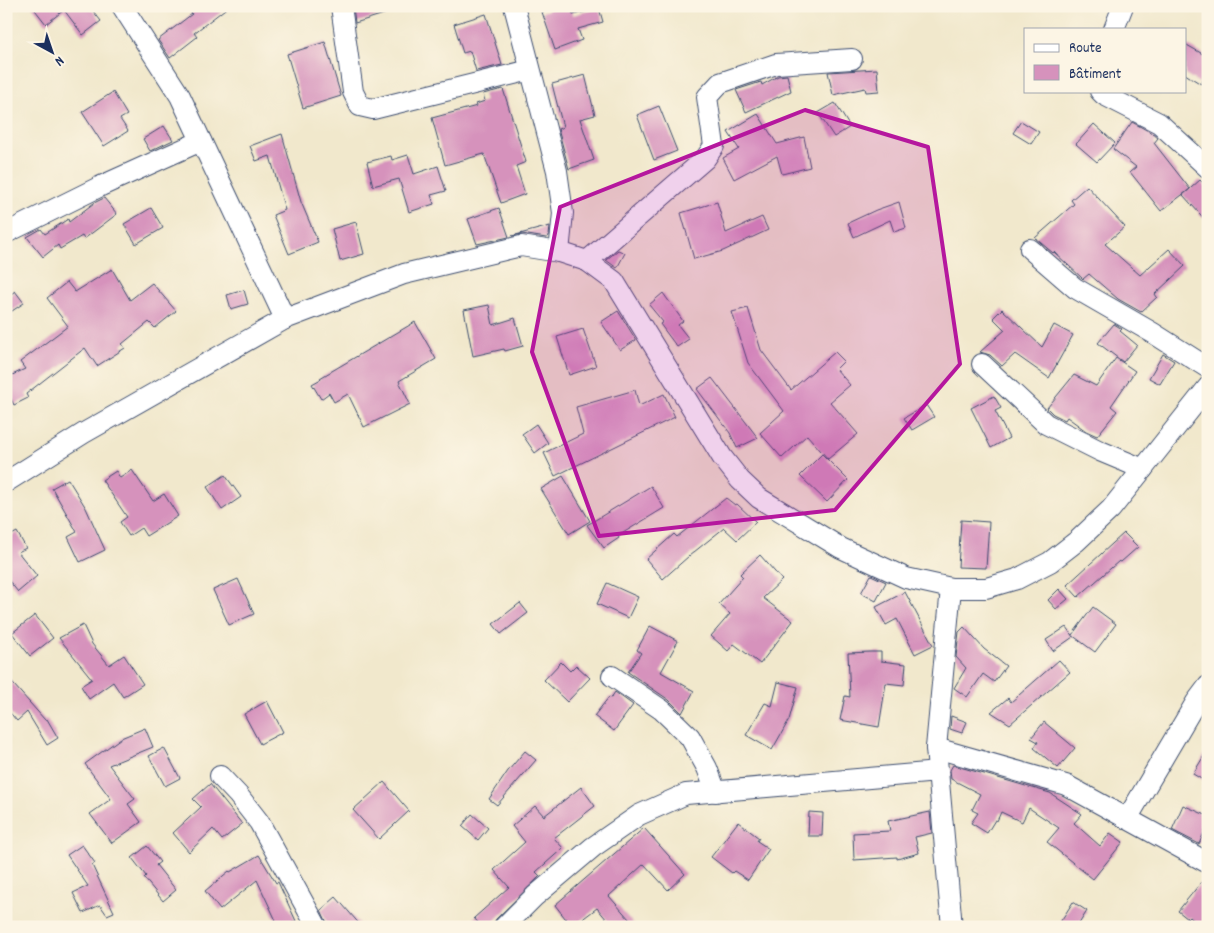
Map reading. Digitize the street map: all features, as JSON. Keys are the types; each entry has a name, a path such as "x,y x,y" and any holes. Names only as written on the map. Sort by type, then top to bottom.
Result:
{"street":[{"path":"122,6 180,96 285,319"},
{"path":"341,6 353,92 360,106 372,109 530,70"},
{"path":"514,6 557,171 562,213 559,252"},
{"path":"1114,28 1123,6"},
{"path":"587,261 705,159 714,146 707,97 720,82 776,64 852,59"},
{"path":"1101,92 1159,123 1208,168"},
{"path":"6,233 101,186 201,141"},
{"path":"6,482 84,433 285,319 413,272 521,246 559,252 587,261 614,281 722,456 740,480 759,498 810,530 873,564 906,578 951,588 986,588 1017,579 1050,562 1077,541 1111,509 1208,387"},
{"path":"1030,249 1075,288 1153,332 1208,368"},
{"path":"982,364 1046,424 1100,451 1143,469"},
{"path":"951,588 936,748 952,927"},
{"path":"612,676 662,710 690,737 707,768 716,792"},
{"path":"1127,819 1202,705 1208,686"},
{"path":"936,748 1066,785 1208,863"},
{"path":"504,927 535,896 586,854 639,815 686,794 938,772"},
{"path":"220,776 259,822 317,927"}],"highlighted area":[{"path":"805,110 928,147 960,364 835,510 599,536 532,352 560,207"}],"building":[{"path":"32,6 89,6 101,21 83,35 64,10 46,24"},
{"path":"186,6 229,6 194,33 197,37 170,58 158,40 192,14"},
{"path":"353,6 400,6 400,9 355,23"},
{"path":"560,6 570,6 573,15 599,8 603,22 578,29 582,40 555,50 542,12"},
{"path":"486,14 502,65 476,71 470,51 463,53 454,24"},
{"path":"325,42 341,96 303,108 287,54"},
{"path":"1186,45 1208,57 1208,73 1201,84 1186,75"},
{"path":"877,69 879,91 866,92 865,88 833,95 828,72"},
{"path":"585,75 595,115 580,119 594,160 569,169 558,129 563,127 552,84"},
{"path":"787,75 791,91 746,112 736,90 761,82 762,85 778,76"},
{"path":"503,89 526,162 516,166 525,194 501,203 484,154 445,165 432,118 477,106 476,104 485,101 483,94"},
{"path":"113,92 127,115 120,119 128,131 104,146 82,112"},
{"path":"835,103 850,127 834,137 818,113"},
{"path":"659,106 677,151 654,160 637,115"},
{"path":"758,114 777,144 804,137 810,167 782,174 777,156 734,179 723,158 739,149 728,132"},
{"path":"1021,121 1039,132 1031,144 1013,133"},
{"path":"1132,122 1158,138 1154,143 1190,189 1161,211 1130,172 1136,167 1113,149"},
{"path":"1094,124 1115,143 1097,162 1076,144"},
{"path":"164,126 173,140 150,151 143,139"},
{"path":"282,134 301,202 318,242 289,254 273,215 285,210 270,156 256,161 250,146"},
{"path":"408,155 414,174 438,166 446,191 431,195 434,204 409,212 399,179 373,186 367,162 391,156 392,160"},
{"path":"1200,180 1208,188 1208,223 1183,195"},
{"path":"1087,186 1125,227 1105,244 1140,275 1169,249 1185,266 1155,294 1157,297 1141,312 1118,299 1089,274 1083,279 1054,252 1035,238 1074,204 1071,200"},
{"path":"104,198 117,214 84,239 82,236 60,249 58,245 43,257 27,237 41,229 45,234 68,219 69,222 94,203"},
{"path":"717,202 726,233 762,217 768,230 723,251 694,259 681,213"},
{"path":"899,202 906,228 894,232 890,220 854,237 848,223"},
{"path":"151,208 163,228 136,244 124,224"},
{"path":"499,208 509,237 477,244 468,219"},
{"path":"356,222 364,254 340,261 332,229"},
{"path":"550,226 549,236 546,238 522,234 512,236"},
{"path":"618,250 625,253 617,268 606,260"},
{"path":"112,269 130,300 152,283 176,311 155,328 149,322 122,344 125,348 97,366 85,348 26,394 28,398 14,405 6,389 6,378 25,369 20,362 68,326 47,298 67,282 75,292"},
{"path":"244,290 248,304 231,309 227,295"},
{"path":"15,291 24,303 6,315 6,298"},
{"path":"663,293 683,321 678,325 689,339 677,347 660,324 663,322 649,305"},
{"path":"489,305 493,325 515,318 523,346 473,356 464,310"},
{"path":"748,308 761,350 791,390 835,352 844,361 836,369 850,385 830,402 858,434 828,459 807,435 782,458 760,433 784,411 748,363 732,312"},
{"path":"1002,309 1042,347 1054,325 1073,335 1049,378 1015,354 1002,366 990,355 980,352 1005,330 993,318"},
{"path":"618,311 636,340 620,350 601,322"},
{"path":"415,322 436,359 399,381 410,404 364,427 348,394 334,402 329,393 321,399 312,384"},
{"path":"1114,324 1122,329 1120,331 1137,345 1123,362 1098,343"},
{"path":"583,329 596,366 569,375 557,337"},
{"path":"1163,354 1174,361 1160,384 1149,378"},
{"path":"1116,358 1135,371 1111,406 1117,411 1097,436 1086,431 1067,417 1065,420 1053,414 1047,408 1074,375 1096,386"},
{"path":"712,378 758,438 737,448 730,433 697,389"},
{"path":"635,390 639,406 664,394 675,417 555,476 544,453 583,434 576,407"},
{"path":"994,396 1001,408 995,411 1009,438 991,448 971,408"},
{"path":"926,405 934,417 912,430 904,418"},
{"path":"536,424 548,443 535,453 522,434"},
{"path":"822,454 848,480 827,502 800,476"},
{"path":"132,470 153,501 164,494 178,516 146,536 141,528 129,536 120,522 127,517 102,480 116,471 120,478"},
{"path":"225,475 241,497 222,510 207,487"},
{"path":"563,476 590,521 569,534 541,489"},
{"path":"68,479 86,508 105,550 80,562 68,537 77,532 52,488"},
{"path":"651,486 664,508 618,536 619,538 604,548 587,525"},
{"path":"726,498 735,505 737,504 756,522 737,540 724,528 663,579 646,559 674,534 677,537"},
{"path":"961,520 989,522 986,568 958,567"},
{"path":"17,532 26,548 18,552 37,576 18,592 6,577 6,538"},
{"path":"1124,533 1138,547 1078,597 1067,585"},
{"path":"760,555 782,580 763,598 793,621 760,664 734,644 728,651 711,636 730,614 719,604 743,577 740,574"},
{"path":"871,575 886,582 876,601 861,593"},
{"path":"238,579 254,614 229,625 213,590"},
{"path":"607,583 638,597 628,618 597,604"},
{"path":"1059,589 1068,599 1056,609 1048,600"},
{"path":"905,592 933,645 915,654 897,619 886,625 876,607"},
{"path":"520,603 528,613 501,634 493,624"},
{"path":"1093,607 1116,624 1095,652 1072,635"},
{"path":"35,615 53,638 30,656 12,633"},
{"path":"83,625 92,644 109,665 124,655 143,684 123,697 113,682 89,699 81,686 92,679 59,638"},
{"path":"650,626 678,641 661,672 694,691 682,713 669,700 628,672 641,653 637,650"},
{"path":"964,627 984,649 1006,666 994,682 983,674 967,697 954,688 966,668 956,657 959,632"},
{"path":"1066,627 1073,637 1053,651 1046,640"},
{"path":"881,652 881,661 906,664 904,685 886,683 879,727 840,720 845,696 850,697 848,653"},
{"path":"1059,660 1070,672 1010,724 991,712 1008,698 1011,702"},
{"path":"561,662 570,671 576,665 590,678 567,702 544,680"},
{"path":"6,676 45,720 47,719 58,738 47,745 27,712 17,721 6,708"},
{"path":"778,682 798,687 789,720 772,750 746,735 765,703 772,706"},
{"path":"615,692 633,705 614,731 594,716"},
{"path":"267,701 283,732 260,744 244,714"},
{"path":"951,716 967,722 962,733 950,729"},
{"path":"1044,722 1075,748 1058,768 1034,748 1038,742 1031,738"},
{"path":"145,728 153,747 109,765 135,799 128,804 141,822 112,843 90,814 111,799 85,764 121,738"},
{"path":"164,748 180,778 165,786 149,756"},
{"path":"1208,749 1208,783 1193,774"},
{"path":"525,751 536,760 497,805 489,799 508,771"},
{"path":"953,765 1050,793 1082,814 1074,823 1100,846 1110,833 1123,842 1093,879 1047,842 1059,828 1029,808 1022,822 1001,812 997,821 995,820 987,833 971,823 978,813 972,810 980,794 951,779 950,770"},
{"path":"384,782 409,811 379,839 353,810"},
{"path":"210,784 242,824 222,840 213,829 189,852 173,833 201,807 193,799"},
{"path":"581,787 595,806 554,838 563,848 536,872 540,876 496,919 492,927 482,927 474,918 509,887 494,870 525,842 512,826 535,806 544,816"},
{"path":"1183,805 1208,816 1208,824 1199,844 1172,830"},
{"path":"809,812 823,813 822,836 808,836"},
{"path":"930,812 932,833 915,837 919,853 897,859 897,857 854,860 853,833 890,831 888,821"},
{"path":"472,814 488,828 478,840 462,826"},
{"path":"738,822 759,838 757,841 769,849 748,880 734,871 732,873 711,857"},
{"path":"644,828 685,874 668,890 644,864 609,896 636,927 613,927 597,908 572,927 555,905"},
{"path":"82,845 95,863 92,865 114,912 107,915 100,905 83,913 73,893 88,886 67,855"},
{"path":"147,846 160,862 156,865 176,890 163,901 144,878 146,876 132,858"},
{"path":"259,855 276,883 278,882 296,921 285,927 279,927 257,880 220,910 205,891 229,871"},
{"path":"1207,875 1208,927 1201,927 1190,917 1188,919 1178,911"},
{"path":"336,897 362,927 329,927 321,910"},
{"path":"1073,902 1087,911 1077,927 1057,927"}]}
